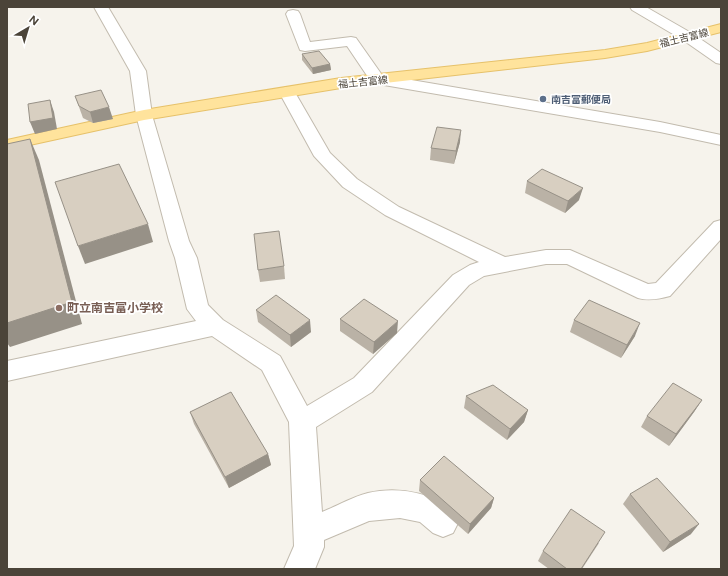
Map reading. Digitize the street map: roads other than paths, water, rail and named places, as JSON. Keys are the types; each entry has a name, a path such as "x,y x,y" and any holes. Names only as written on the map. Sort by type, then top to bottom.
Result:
{"main road":[{"name":"福土吉富線","path":"7,145 144,115 341,83 605,54 647,47 721,28"}],"street":[{"path":"101,7 138,71 144,115 178,241 186,258 198,309 215,326 271,364 302,422 309,548 299,569"},
{"path":"637,7 688,37 721,60"},
{"path":"294,14 305,47 351,41 379,80 660,127 721,140"},
{"path":"287,92 323,156 350,183 392,211 503,265"},
{"path":"302,422 363,385 461,280 478,270 546,257 570,257 646,292 662,290 721,227"},
{"path":"7,371 215,326"},
{"path":"308,532 368,507 400,504 428,510 443,523"}],"place":[{"name":"南吉富郵便局","path":"543,99"},
{"name":"町立南吉富小学校","path":"59,308"}]}
